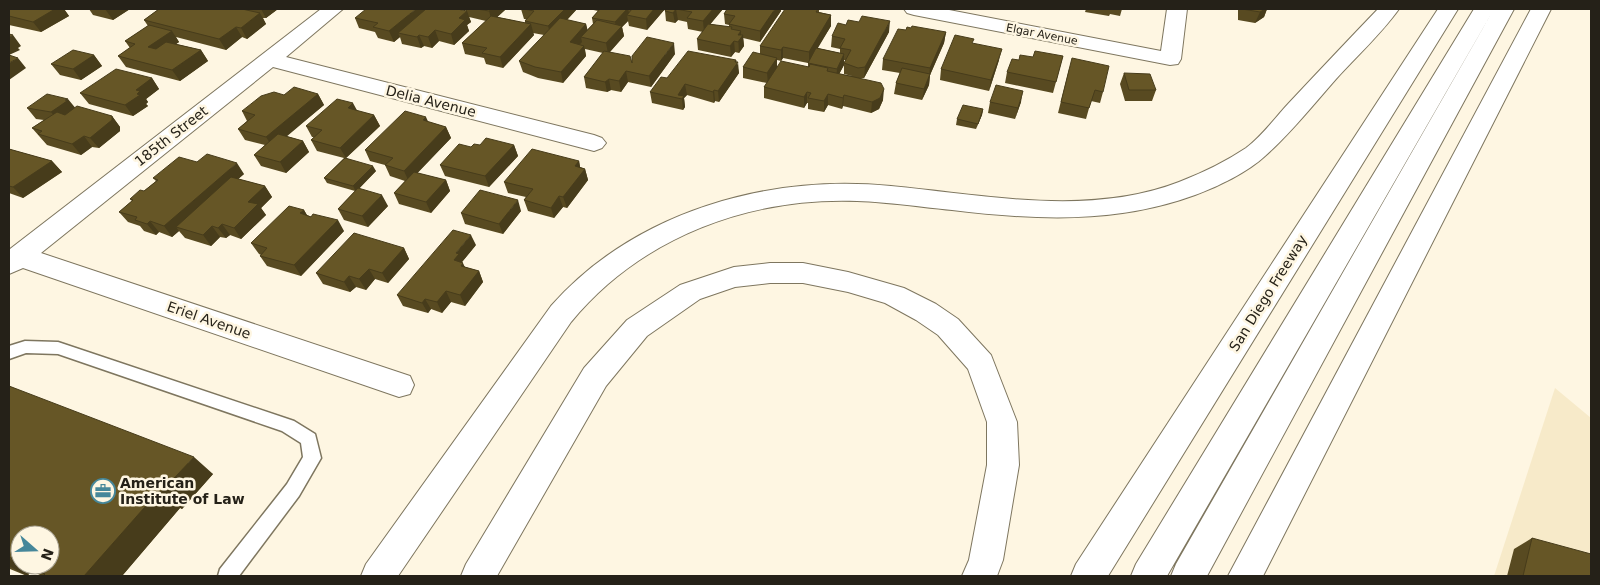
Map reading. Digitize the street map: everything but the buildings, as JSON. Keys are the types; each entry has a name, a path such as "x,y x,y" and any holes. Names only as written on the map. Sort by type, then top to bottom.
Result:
{"main road":[{"name":"185th Street","path":"14,260 333,9"},
{"name":"Elgar Avenue","path":"914,9 1170,59 1177,9"},
{"path":"378,576 541,340 567,307 596,279 628,253 665,231 737,204 807,193 884,194 964,204 1056,211 1112,206 1159,198 1212,178 1234,167 1256,152 1389,9"},
{"name":"San Diego Freeway","path":"1088,576 1448,9"},
{"path":"1148,576 1484,9"},
{"path":"1188,576 1504,9"},
{"path":"1245,576 1541,9"},
{"name":"Delia Avenue","path":"269,59 594,143"},
{"name":"Eriel Avenue","path":"14,260 399,385"},
{"path":"478,576 595,377 637,328 690,292 734,277 770,272 803,273 848,282 894,295 926,312 948,327 981,362 1002,422 1003,465 986,560 980,576"}],"lane":[{"path":"9,353 25,348 58,348 288,426 309,439 312,458 298,482 226,576"}],"shaded area":[{"path":"1555,388 1591,418 1591,576 1494,576"}],"place":[{"name":"American Institute of Law","path":"103,491"}]}
